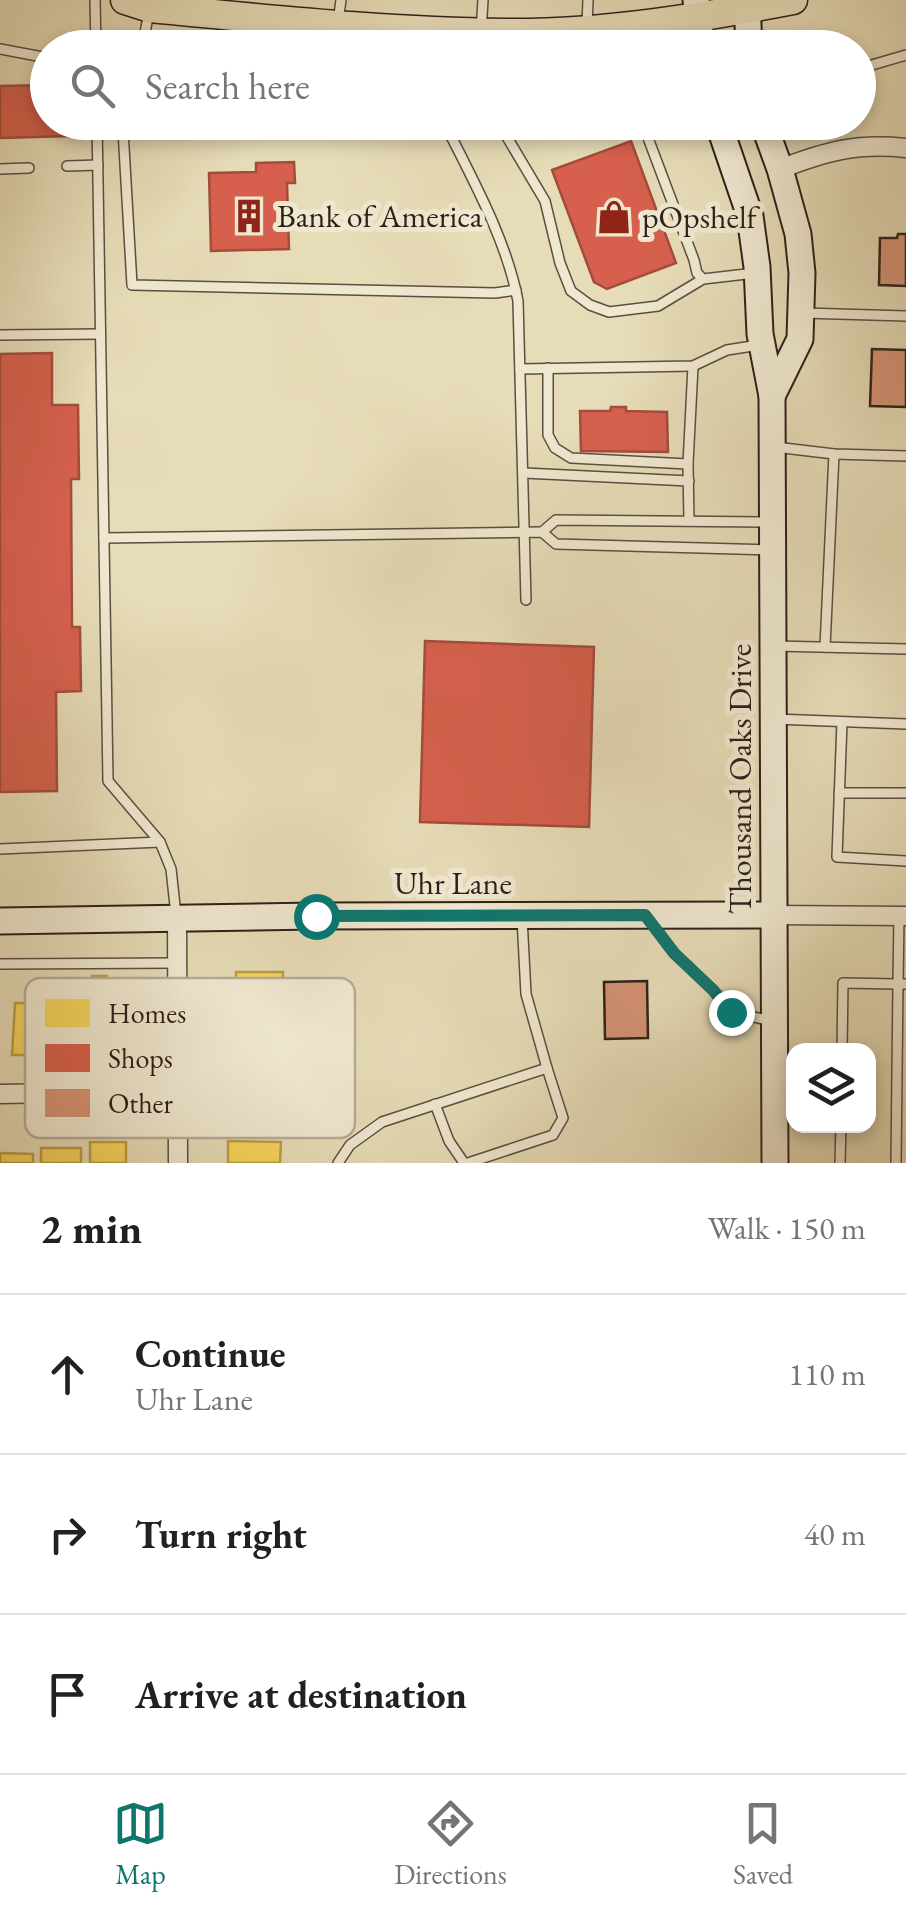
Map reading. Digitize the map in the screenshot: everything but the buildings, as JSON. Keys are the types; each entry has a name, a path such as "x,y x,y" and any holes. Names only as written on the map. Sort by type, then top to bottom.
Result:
{"main road":[{"path":"568,30 696,8 793,0"},
{"path":"143,3 339,12 381,30"},
{"path":"748,4 749,30"},
{"name":"Thousand Oaks Drive","path":"724,140 750,216 762,344 772,396 775,1163"},
{"name":"Thousand Oaks Drive","path":"770,140 798,234 802,274 800,339 772,396"},
{"name":"Uhr Lane","path":"0,921 772,914"}],"street":[{"path":"780,169 842,149 870,145 906,148"},
{"name":"Uhr Lane","path":"772,914 902,916"},
{"path":"176,978 177,918"},
{"path":"0,1094 25,1094"},
{"path":"177,1138 178,1163"}],"lane":[{"path":"95,0 96,30"},
{"path":"483,0 483,30"},
{"path":"587,29 588,0"},
{"path":"142,30 143,3"},
{"path":"0,49 30,55"},
{"path":"876,64 906,55"},
{"path":"97,140 108,781 160,842 171,870 177,918"},
{"path":"125,140 132,285 495,293 516,290"},
{"path":"453,140 488,212 516,290 526,600"},
{"path":"510,140 545,200 571,291 590,305 609,312 658,306 703,279 758,273"},
{"path":"649,140 697,273 703,279"},
{"path":"67,166 98,165"},
{"path":"0,169 30,168"},
{"path":"801,312 906,316"},
{"path":"0,336 100,334"},
{"path":"520,369 693,366 727,350 762,344"},
{"path":"689,522 693,366"},
{"path":"548,368 548,436 555,448 571,458 688,464"},
{"path":"772,446 834,454 906,456"},
{"path":"825,648 834,454"},
{"path":"524,473 689,481"},
{"path":"104,538 542,532 556,520 772,522"},
{"path":"542,532 556,544 772,550"},
{"path":"772,646 906,650"},
{"path":"772,719 906,724"},
{"path":"842,722 837,858 906,861"},
{"path":"840,793 906,793"},
{"path":"0,848 160,842"},
{"path":"435,1104 448,1141 466,1163 553,1135 563,1118 526,994 522,915"},
{"path":"645,915 674,953 731,1012 773,1022"},
{"path":"896,1163 902,916"},
{"path":"0,964 176,964"},
{"path":"842,1043 844,984 902,984"},
{"path":"338,1163 350,1145 382,1122 547,1068"},
{"path":"840,1163 841,1133"}],"place":[{"name":"Bank of America","path":"249,216"},
{"name":"pOpshelf","path":"614,217"}],"route":[{"path":"316,916 645,915 674,953 731,1012"}]}
